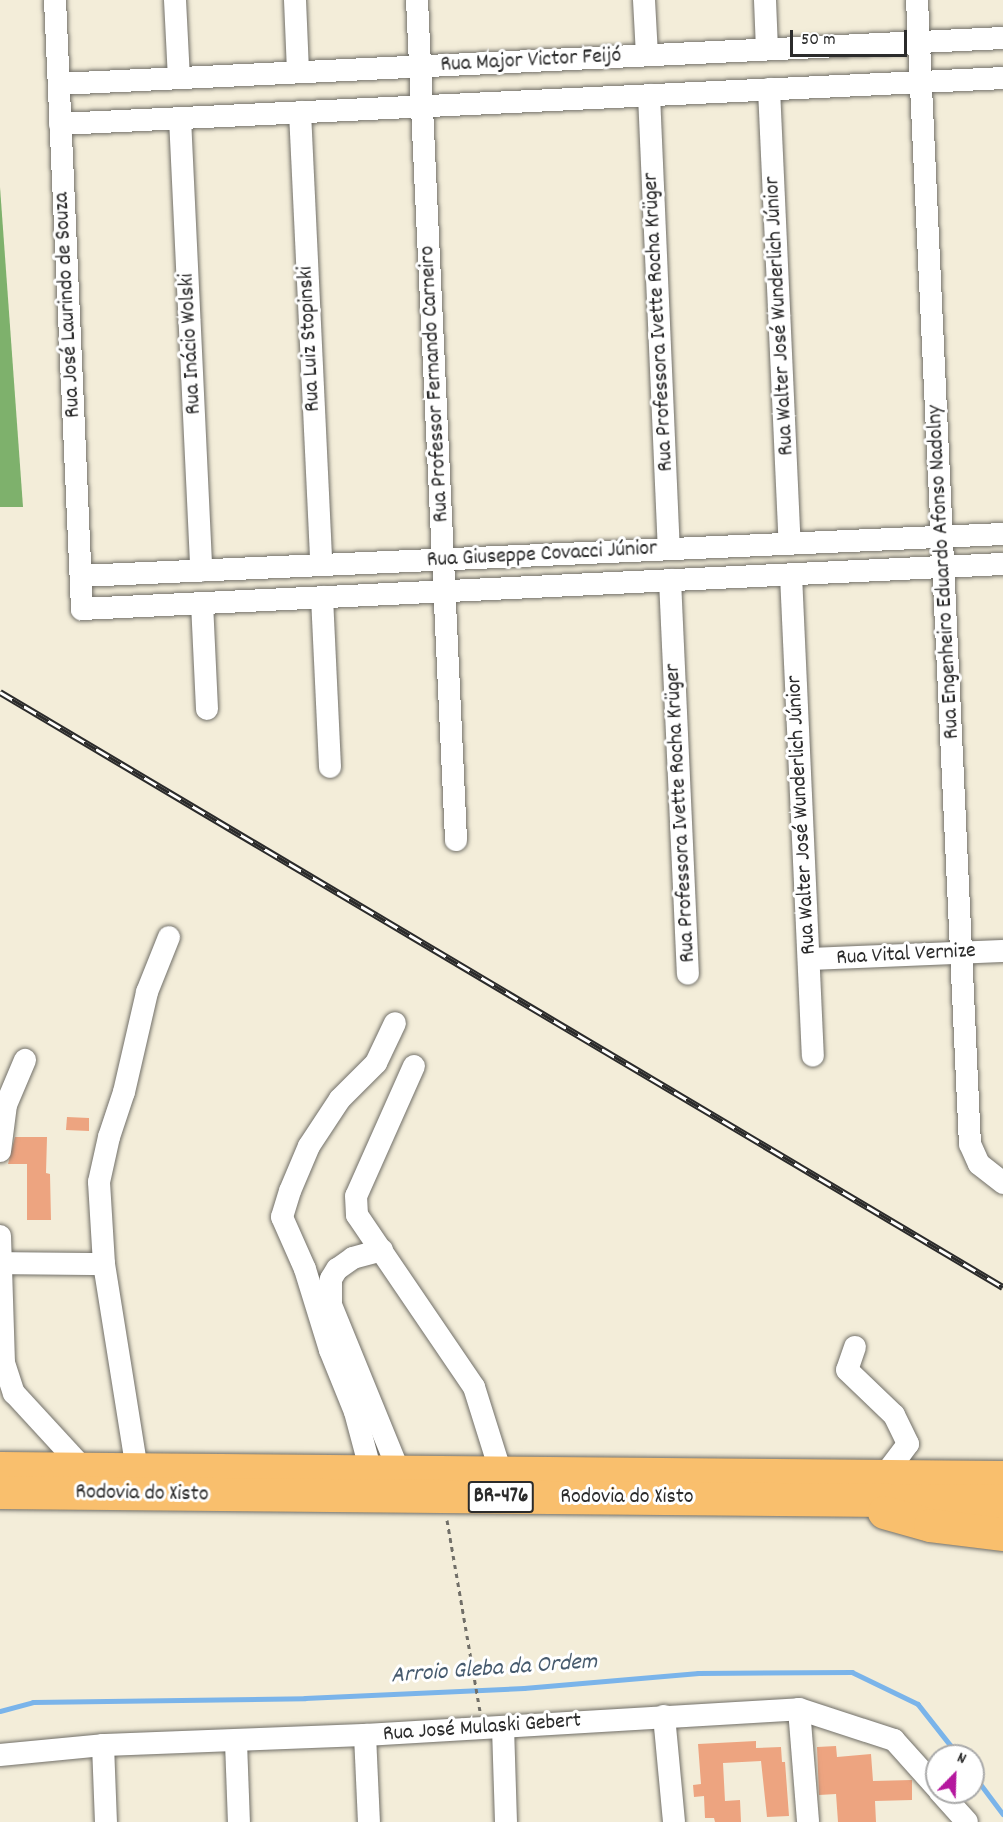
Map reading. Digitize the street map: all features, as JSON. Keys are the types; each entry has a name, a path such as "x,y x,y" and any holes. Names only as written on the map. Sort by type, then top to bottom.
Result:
{"highway":[{"name":"Rodovia do Xisto","path":"0,1468 1003,1477"},
{"name":"Rodovia do Xisto","path":"0,1492 1003,1501"},
{"path":"838,1500 930,1525 1003,1534"}],"street":[{"name":"Rua José Laurindo de Souza","path":"55,0 82,609"},
{"path":"175,0 178,78"},
{"path":"295,0 298,72"},
{"name":"Rua Professor Fernando Carneiro","path":"417,0 456,840"},
{"path":"644,0 647,55"},
{"path":"765,0 767,49"},
{"name":"Rua Engenheiro Eduardo Afonso Nadolny","path":"917,0 970,1144 979,1164 1003,1183"},
{"name":"Rua Major Victor Feijó","path":"58,84 1003,38"},
{"name":"Rua Major Victor Feijó","path":"60,124 1003,78"},
{"name":"Rua Walter José Wunderlich Júnior","path":"769,89 790,544"},
{"name":"Rua Professora Ivette Rocha Krüger","path":"648,95 669,549"},
{"name":"Rua Luiz Stopinski","path":"300,112 321,566"},
{"name":"Rua Inácio Wolski","path":"180,118 201,571"},
{"name":"Rua Giuseppe Covacci Júnior","path":"81,576 1003,534"},
{"name":"Rua Giuseppe Covacci Júnior","path":"82,609 1003,564"},
{"name":"Rua Walter José Wunderlich Júnior","path":"791,575 813,1055"},
{"name":"Rua Professora Ivette Rocha Krüger","path":"670,580 688,974"},
{"path":"322,597 330,767"},
{"path":"202,603 207,709"},
{"path":"137,1470 104,1264 99,1182 109,1137 124,1092 147,992 169,937"},
{"name":"Rua Vital Vernize","path":"809,959 1003,951"},
{"path":"385,1472 355,1412 330,1350 305,1269 282,1217 309,1146 340,1100 376,1063 395,1023"},
{"path":"0,1151 6,1105 25,1060"},
{"path":"414,1066 356,1196 357,1215 474,1387 501,1473"},
{"path":"0,1236 4,1363 14,1393 84,1469"},
{"path":"382,1250 353,1258 337,1269 331,1279 331,1305 385,1472"},
{"path":"0,1263 104,1264"},
{"path":"855,1347 848,1370 894,1415 908,1444 885,1476"},
{"path":"799,1709 808,1822"},
{"name":"Rua José Mulaski Gebert","path":"0,1755 103,1745 364,1736 799,1709 894,1740 925,1775"},
{"path":"664,1716 674,1822"},
{"path":"502,1727 506,1822"},
{"path":"364,1736 369,1822"},
{"path":"236,1742 239,1822"},
{"path":"103,1745 106,1822"},
{"path":"951,1804 967,1822"}],"path":[{"path":"442,1496 481,1717"}],"green space":[{"path":"0,187 23,507 0,507"}],"building":[{"path":"67,1117 89,1118 89,1131 66,1130"},
{"path":"15,1137 47,1137 46,1173 50,1174 51,1220 27,1220 27,1164 8,1164"},
{"path":"756,1741 756,1748 781,1747 782,1762 785,1762 789,1816 767,1817 761,1761 723,1763 725,1801 740,1800 741,1822 715,1822 714,1818 705,1818 704,1796 694,1797 693,1785 701,1784 698,1744"},
{"path":"836,1746 837,1757 871,1754 873,1781 912,1780 912,1800 875,1801 876,1822 838,1822 836,1794 819,1795 817,1747"}],"waterway":[{"name":"Arroio Gleba da Ordem","path":"0,1711 33,1702 305,1698 524,1688 698,1673 852,1672 918,1704 950,1744"},
{"name":"Arroio Gleba da Ordem","path":"985,1790 1003,1814"}],"railway":[{"path":"0,692 1003,1287"}]}
